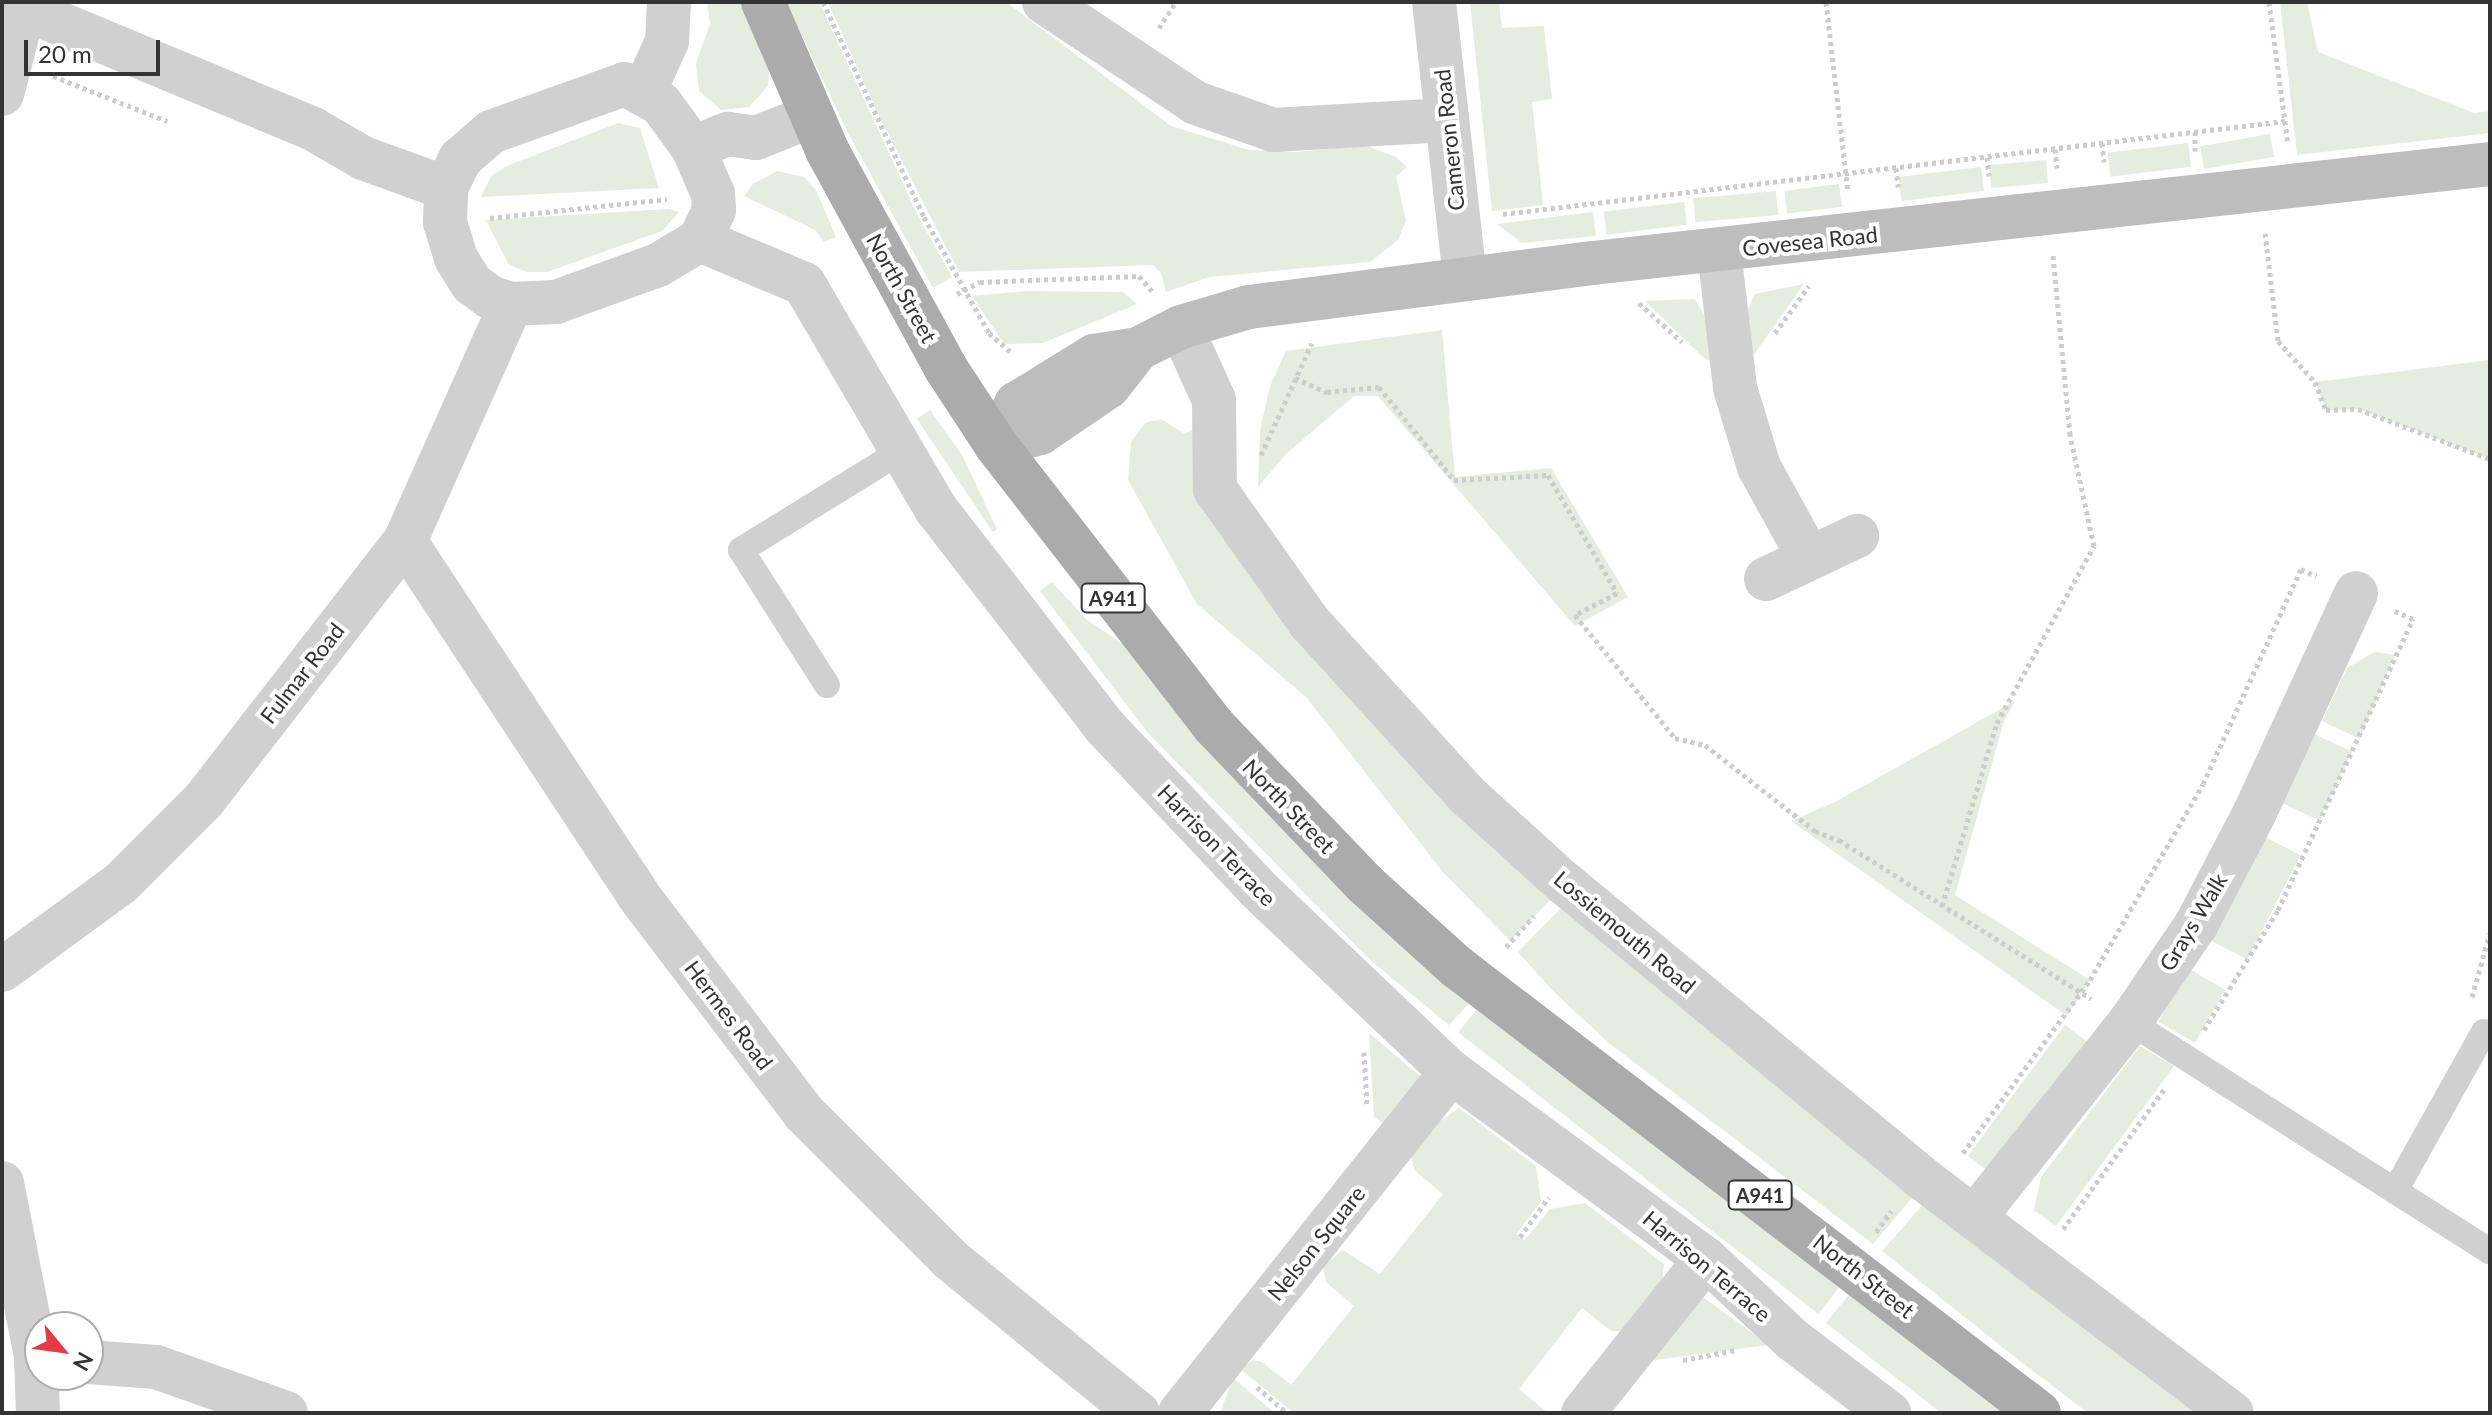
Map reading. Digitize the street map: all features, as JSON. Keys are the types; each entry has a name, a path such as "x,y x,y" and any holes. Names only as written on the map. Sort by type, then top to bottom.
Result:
{"main road":[{"name":"North Street","path":"763,2 811,116 915,314 996,445 1213,725 1365,884 1477,981 2039,1413"}],"street":[{"path":"644,92 667,41 669,2"},
{"path":"1044,2 1196,103 1273,130 1446,120"},
{"name":"Cameron Road","path":"1434,2 1465,278"},
{"path":"2,94 26,6 313,129 363,158 452,177"},
{"path":"625,84 644,92 674,118 700,162 714,210 700,240 658,265 556,302 511,304 472,284 456,258 445,223 452,177 491,132 599,90 625,84"},
{"path":"700,162 728,134 756,138 811,116"},
{"name":"Covesea Road","path":"996,445 1016,404 1094,356 1138,349 1181,327 1249,307 1465,278 2490,164"},
{"name":"Harrison Terrace","path":"700,240 804,284 936,509 1106,728 1259,890 1451,1072 1706,1259 1793,1340 1889,1413"},
{"path":"1719,251 1735,388 1759,467 1809,558"},
{"name":"Fulmar Road","path":"2,970 121,883 204,800 405,541 511,304"},
{"name":"Lossiemouth Road","path":"1181,327 1214,400 1215,489 1310,623 1468,796 1563,882 1974,1218 2232,1413"},
{"path":"1766,579 1857,536"},
{"name":"Hermes Road","path":"405,541 638,895 804,1113 951,1260 1138,1413"},
{"name":"Grays Walk","path":"1974,1218 2130,1022 2196,925 2248,826 2356,593"},
{"name":"Nelson Square","path":"1180,1413 1451,1072"},
{"path":"2,1183 28,1311"},
{"path":"1583,1413 1706,1259"},
{"path":"104,1363 156,1367 286,1413"},
{"path":"38,1391 38,1413"}],"lane":[{"path":"827,685 741,550 901,451"},
{"path":"2130,1022 2490,1251"},
{"path":"2395,1191 2484,1032"}],"path":[{"path":"823,2 924,217 989,333 1007,352 1023,354"},
{"path":"1826,2 1844,174 1857,236"},
{"path":"2269,2 2285,121 2276,186 2278,341 2315,382 2326,410 2358,409 2490,459"},
{"path":"1457,218 2285,121"},
{"path":"1942,906 1997,723 2094,546 2070,435 2051,214"},
{"path":"915,314 980,282 1139,276 1181,327"},
{"path":"1235,516 1295,378 1335,296"},
{"path":"1295,378 1327,392 1379,387 1454,480 1548,475 1617,593 1575,615 1675,738 1705,745 1815,831 1839,840 2130,1022"},
{"path":"1477,981 1563,882"},
{"path":"2484,1032 2468,1011 2490,933"},
{"path":"1360,985 1371,1175"}],"shaded area":[{"path":"707,2 746,2 769,71 768,86 749,107 721,110 699,91 696,63 710,24"},
{"path":"786,2 819,2 918,216 952,277 933,288 848,133"},
{"path":"828,2 1006,2 1171,126 1249,150 1297,152 1364,145 1396,157 1407,167 1396,176 1406,221 1398,240 1370,262 1209,277 1166,292 1161,273 1153,265 959,272 879,116"},
{"path":"1470,2 1499,2 1502,28 1544,26 1552,99 1532,102 1543,205 1492,211"},
{"path":"2280,2 2307,2 2318,52 2474,113 2490,111 2490,133 2297,155"},
{"path":"618,123 640,128 659,188 481,197 491,176 507,166"},
{"path":"2270,134 2274,157 2204,169 2200,146"},
{"path":"2188,143 2191,167 2111,177 2108,153"},
{"path":"2046,160 2048,183 1991,188 1989,165"},
{"path":"1981,167 1984,191 1902,201 1899,177"},
{"path":"777,171 804,177 816,190 836,237 824,242 815,230 744,196 753,184"},
{"path":"1839,184 1842,207 1787,214 1784,191"},
{"path":"1776,191 1778,215 1695,222 1693,198"},
{"path":"1684,202 1687,225 1606,235 1604,212"},
{"path":"669,209 679,212 662,231 547,272 527,272 509,265 486,220"},
{"path":"1593,212 1596,236 1522,243 1497,224"},
{"path":"1804,284 1755,353 1747,357 1744,318 1755,294"},
{"path":"1026,291 1123,292 1137,304 1043,343 1004,344 972,296"},
{"path":"1695,299 1707,321 1715,361 1706,360 1645,301"},
{"path":"1442,330 1455,477 1551,468 1628,597 1575,626 1378,396 1354,396 1286,454 1258,487 1260,430 1270,386 1286,351"},
{"path":"2490,360 2490,459 2358,409 2326,410 2315,382"},
{"path":"930,410 962,455 997,529 993,532 917,419"},
{"path":"1161,419 1185,434 1198,426 1200,473 1555,895 1510,941 1443,872 1306,697 1197,604 1128,480 1131,442 1145,423"},
{"path":"1052,582 1087,620 1126,646 1476,996 1449,1025 1370,960 1148,733 1040,591"},
{"path":"2374,652 2395,655 2360,739 2322,721 2347,668"},
{"path":"2015,701 2004,721 1955,895 2090,980 2067,1016 1791,821 1835,802"},
{"path":"2314,734 2352,752 2320,821 2282,803"},
{"path":"2263,836 2300,855 2247,959 2210,940"},
{"path":"1565,904 1922,1186 1873,1244 1610,1044 1553,991 1518,952"},
{"path":"2189,969 2225,990 2195,1043 2158,1022"},
{"path":"1483,1001 1843,1282 1818,1314 1458,1033"},
{"path":"2065,1025 2096,1048 1995,1165 1985,1169 1968,1156"},
{"path":"1369,1033 1420,1076 1420,1086 1387,1127 1374,1116"},
{"path":"2140,1046 2174,1066 2056,1226 2034,1210 2041,1177"},
{"path":"1459,1108 1536,1166 1541,1202 1516,1234 1525,1240 1550,1209 1585,1203 1664,1264 1662,1282 1626,1331 1611,1331 1582,1308 1519,1389 1548,1413 1294,1413 1240,1369 1253,1360 1262,1362 1291,1385 1354,1306 1326,1282 1323,1266 1343,1250 1380,1274 1443,1194 1415,1171 1411,1157 1433,1126"},
{"path":"1932,1194 2209,1413 2088,1413 2007,1351 1882,1251"},
{"path":"1855,1287 2018,1413 1941,1413 1826,1323"},
{"path":"1704,1298 1769,1345 1655,1360 1647,1354 1695,1301"},
{"path":"1233,1378 1275,1413 1220,1413"}]}
